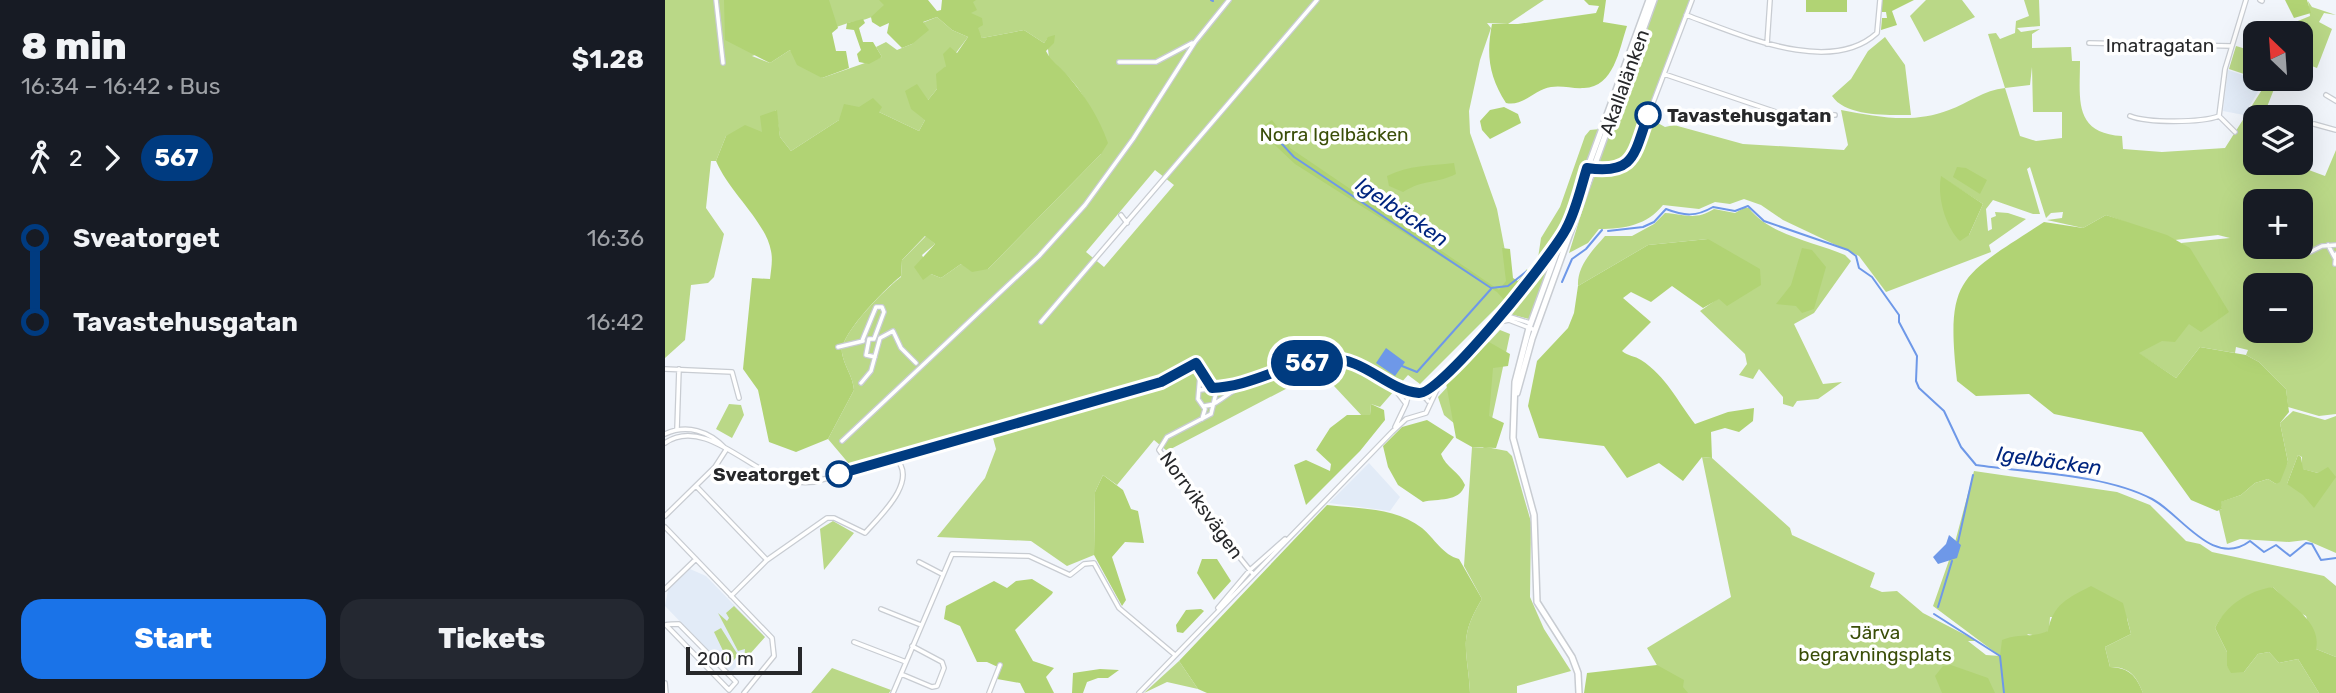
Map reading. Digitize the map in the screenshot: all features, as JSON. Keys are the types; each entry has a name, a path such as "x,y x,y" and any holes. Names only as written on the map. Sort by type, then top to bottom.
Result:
{"main road":[{"name":"Akallalänken","path":"1533,327 1652,0"},
{"name":"Akallalänken","path":"1579,693 1578,673 1572,657 1537,602 1534,515 1516,453 1513,431 1515,402 1533,327 1590,169"}],"street":[{"path":"716,0 723,63"},
{"path":"842,441 1039,256 1085,205 1195,42 1229,0"},
{"path":"1041,322 1317,0"},
{"path":"1590,169 1620,169 1630,162 1692,0"},
{"path":"1767,44 1770,0"},
{"path":"1686,15 1767,44 1800,51 1828,51 1855,47 1877,33 1880,0"},
{"path":"2219,116 2225,69 2246,0"},
{"path":"1119,62 1156,62 1195,42"},
{"name":"Imatragatan","path":"2089,43 2232,46"},
{"path":"1664,74 1776,112 1835,115"},
{"path":"2326,95 2336,101"},
{"path":"2130,116 2138,119 2177,120 2219,116"},
{"path":"2219,116 2235,132"},
{"path":"2314,124 2336,130"},
{"path":"1121,215 1127,223"},
{"path":"1441,381 1426,413 1413,416 1406,405 1411,395 1420,394 1441,381 1480,340 1567,228"},
{"path":"2328,245 2335,256 2335,264"},
{"path":"2313,251 2336,245"},
{"path":"862,341 876,307 882,307 884,312 866,355 875,357"},
{"path":"1499,315 1504,314 1533,327"},
{"path":"870,321 879,325"},
{"path":"1480,340 1503,321 1533,327"},
{"path":"838,347 880,338 893,331 901,348 916,363"},
{"path":"861,383 871,371 880,338"},
{"name":"Norrviksvägen","path":"1199,392 1206,387 1242,385 1324,359 1353,362 1420,394"},
{"path":"665,443 678,436 699,437 775,477 800,482 895,458 1161,382 1196,363 1217,396 1214,404"},
{"path":"665,369 732,372 739,398"},
{"path":"678,436 679,369"},
{"path":"1200,373 1199,402 1204,405 1201,421"},
{"name":"Norrviksvägen","path":"1388,380 1406,405 1392,432"},
{"name":"Norrviksvägen","path":"1204,405 1214,404 1242,385"},
{"path":"1420,394 1429,403"},
{"name":"Norrviksvägen","path":"1214,404 1210,415 1167,437 1160,446 1210,522 1252,572"},
{"name":"Norrviksvägen","path":"1139,693 1392,432 1413,416"},
{"path":"665,435 677,430 698,430 718,440 726,450"},
{"path":"665,516 696,486 726,450"},
{"path":"731,596 767,560 828,519 834,518 865,533 901,487 902,467 895,458"},
{"path":"696,486 767,560"},
{"name":"Norrviksvägen","path":"1203,626 1252,572 1304,522"},
{"path":"665,527 772,638 773,656 744,693"},
{"name":"Norrviksvägen","path":"1234,594 1252,572 1277,550"},
{"path":"893,693 942,574 950,557 955,554 1029,556 1070,575 1084,564 1092,562 1098,566 1119,608 1175,655"},
{"path":"665,589 696,559"},
{"path":"919,562 942,574"},
{"path":"881,609 921,625"},
{"path":"679,624 736,682 729,690 666,625 679,624"},
{"path":"854,642 906,662"},
{"path":"901,674 932,687 937,686 944,664 912,646"},
{"path":"989,693 1000,665"},
{"path":"665,684 666,693"}],"shaded area":[{"path":"2228,70 2243,75 2243,91 2259,91 2250,105 2243,105 2243,115 2223,111"},
{"path":"1369,463 1400,497 1390,511 1329,503"},
{"path":"690,569 706,576 765,637 730,673 665,606 668,590"}],"green space":[{"path":"665,0 914,0 752,56 770,63 790,50 822,78 882,57 876,47 886,42 897,50 912,44 922,23 937,17 952,30 968,37 946,66 937,89 928,100 925,120 919,131 879,112 839,120 791,151 780,137 776,110 762,133 726,136 716,161 711,161 706,208 724,234 714,277 708,283 691,285 685,340 665,358"},
{"path":"724,0 829,0 838,28 832,33 836,51 846,51 849,68 822,78 797,65 790,50 770,63 725,40"},
{"path":"879,0 928,0 937,11 941,10 942,0 976,0 973,2 977,10 971,13 982,18 983,25 978,28 982,38 1024,30 1044,43 1048,37 1055,35 1054,43 1046,51 1086,99 1108,143 1101,154 988,269 972,272 961,264 941,278 931,274 923,280 914,267 935,244 925,236 902,260 901,276 865,312 843,345 843,358 854,390 828,439 796,452 769,442 758,390 743,369 752,278 770,279 772,261 768,240 716,161 726,136 745,125 762,132 760,116 777,110 780,137 791,151 839,120 844,104 859,107 873,98 882,107 879,112 919,131 925,120 911,109 905,91 917,84 928,100 937,89 936,74 946,66 943,54 950,47 957,53 968,37 952,30 937,17 923,22 929,30 912,44 902,48 887,33 889,23 880,27 872,22 871,17 884,5"},
{"name":"Norra Igelbäcken","path":"962,0 1544,0 1508,24 1487,23 1491,28 1480,60 1469,111 1470,133 1497,209 1512,287 1503,297 1504,300 1420,384 1408,375 1380,407 1371,404 1370,415 1363,417 1320,371 1167,451 1154,440 1117,485 1103,475 1095,492 1094,555 1067,566 1031,541 937,537 985,478 996,449 990,427 850,465 828,439 854,390 843,358 843,345 865,312 901,277 902,260 926,236 935,244 922,255 931,274 941,278 961,264 988,269 1101,154 1086,101 1072,81 1049,59 1047,39 1044,43 1024,30 982,38","holes":["1155,170 1174,185 1104,267 1086,252"]},
{"path":"1584,0 1606,0 1603,22 1627,26 1618,56 1609,74 1594,86 1545,88 1518,102 1506,103 1490,65 1492,24 1518,24 1596,13 1599,6 1589,5"},
{"path":"1657,0 1690,0 1647,117 1665,127 1674,125 1743,144 1844,150 1848,145 1841,110 1882,117 1922,117 1949,110 1983,94 2005,88 1988,34 1996,33 2000,39 2015,33 2016,21 2029,16 2024,0 2039,0 2040,26 2017,28 2021,32 2040,29 2032,34 2032,48 2071,47 2072,61 2080,61 2080,101 2087,121 2106,133 2122,136 2123,149 2162,152 2225,148 2243,120 2243,175 2313,175 2313,172 2325,176 2336,150 2336,414 2319,416 2288,407 2286,389 2259,362 2246,355 2248,350 2236,347 2235,353 2200,347 2176,378 2138,353 2189,249 2181,243 2230,238 2218,235 2175,240 2106,215 2083,228 2047,220 2062,218 2063,212 2051,213 2046,218 2030,167 2027,169 2040,214 1993,200 1986,209 1988,231 1992,229 1991,218 1996,216 1995,212 2026,219 1989,245 1991,252 1886,292 1859,256 1783,220 1761,205 1744,199 1730,204 1715,202 1699,209 1663,205 1650,217 1635,224 1599,229 1588,243 1569,253 1592,179 1599,173 1600,157","holes":["2032,67 2033,112 2062,112 2062,138 2036,141 2020,136 2005,88 2030,85","1941,177 1983,204 1969,235 1955,221 1944,204"]},
{"path":"1806,0 1847,0 1847,12 1806,12"},
{"path":"1882,0 1914,0 1892,11 1897,25 1881,30 1882,18 1887,18 1886,12 1882,12"},
{"path":"1926,0 1962,0 1975,17 1924,42 1910,16"},
{"path":"2285,0 2307,0 2311,13 2294,18"},
{"path":"2308,1 2312,7 2336,15 2324,13 2319,22 2332,29 2317,68 2313,66 2313,21 2298,21 2310,16"},
{"path":"863,19 865,23 859,28 863,42 873,42 882,57 869,64 859,62 857,54 861,50 854,30 846,29 847,23"},
{"path":"1885,37 1905,65 1911,115 1880,115 1857,111 1847,108 1832,96 1851,79 1868,51"},
{"path":"2236,46 2243,48 2243,74 2229,69"},
{"path":"2261,91 2273,91 2268,105 2252,105"},
{"path":"1504,107 1518,114 1521,123 1490,139 1482,130 1480,121 1490,110"},
{"path":"1272,120 1290,148 1499,290 1506,281 1502,248 1510,249 1513,278 1518,281 1527,269 1530,274 1506,302 1497,292 1295,164 1263,134 1263,126"},
{"path":"1600,129 1566,224 1537,265 1541,238 1560,207 1585,136 1590,130"},
{"path":"1454,163 1456,174 1449,177 1417,185 1403,192 1389,186 1387,176 1395,172 1420,166"},
{"path":"1957,167 1966,168 1987,180 1980,194 1953,177"},
{"path":"1941,176 1983,204 1969,235 1960,241 1943,210"},
{"path":"1749,208 1768,225 1780,231 1845,255 1851,261 1814,313 1794,324 1823,384 1842,382 1818,399 1797,401 1793,407 1783,404 1783,397 1759,369 1753,379 1739,375 1747,364 1745,354 1700,311 1719,298 1708,239 1648,245 1578,286 1583,265 1605,236 1632,236 1654,224 1665,213 1695,216 1714,209 1735,213"},
{"path":"2106,215 2167,235 2190,248 2229,312 2201,332 2189,324 2175,342 2162,341 2139,353 2176,378 2200,347 2246,355 2259,362 2286,389 2289,412 2280,423 2288,462 2280,482 2276,484 2268,479 2255,483 2241,495 2221,502 2222,509 2217,511 2191,500 2142,432 2054,414 2029,394 1976,396 1957,381 1954,319 1957,299 1965,282 1994,255 2044,222 2083,228"},
{"path":"1708,239 1760,269 1761,285 1727,306 1719,299 1703,308 1672,286 1651,302 1631,292 1623,298 1651,322 1622,351 1641,360 1658,374 1695,424 1728,412 1754,408 1753,421 1739,432 1725,428 1711,432 1712,458 1702,457 1683,481 1659,463 1627,478 1604,446 1539,438 1528,406 1537,361 1568,328 1574,313 1578,286 1648,245"},
{"path":"1559,241 1529,319 1506,313"},
{"path":"1802,248 1812,250 1826,267 1814,309 1802,313 1796,306 1776,304 1791,285"},
{"path":"1500,330 1510,334 1486,447 1507,451 1512,456 1531,522 1530,597 1544,629 1571,671 1517,686 1517,693 1470,693 1467,635 1482,599 1464,566 1472,447 1484,448 1444,415 1438,397"},
{"path":"1489,342 1510,354 1508,366 1493,368 1489,416 1504,423 1496,448 1472,447 1456,438 1446,383"},
{"path":"729,404 741,405 744,415 732,438 716,429"},
{"path":"1371,404 1384,410 1385,420 1360,451 1306,505 1294,465 1306,460 1330,471 1331,464 1316,450 1330,428 1347,415 1370,415"},
{"path":"2293,411 2325,420 2336,416 2336,553 2306,540 2289,542 2240,539 2227,544 2219,510 2222,509 2220,502 2241,495 2255,483 2268,479 2276,484 2288,462 2280,423","holes":["2298,455 2302,457 2302,469 2318,473 2287,484"]},
{"path":"1427,420 1454,437 1441,454 1465,485 1458,495 1423,502 1398,485 1388,467 1383,446 1402,427"},
{"path":"2298,455 2301,457 2303,469 2318,473 2328,467 2336,477 2314,508 2303,495 2287,484"},
{"name":"Järva begravningsplats","path":"1702,457 1712,458 1790,528 1792,535 1875,573 1870,587 1882,592 1897,591 1923,613 1977,641 1968,641 1986,655 2000,656 1933,606 1954,546 1974,471 2117,492 2150,505 2186,541 2200,544 2212,552 2324,576 2336,586 2336,657 2316,649 2306,616 2295,610 2273,587 2232,607 2215,628 2227,652 2227,666 2244,672 2258,654 2269,652 2279,663 2298,659 2319,693 2143,693 2131,673 2110,667 2105,647 2131,634 2127,618 2050,617 2049,631 2038,636 2027,634 2098,693 1673,693 1647,648 1731,597"},
{"path":"1103,475 1123,490 1131,509 1138,511 1144,543 1125,542 1112,557 1126,600 1122,606 1094,555 1095,492"},
{"path":"1327,505 1376,510 1400,516 1422,528 1443,550 1459,559 1482,599 1467,635 1470,693 1207,693 1198,689 1179,661"},
{"path":"833,521 854,533 824,570 820,529"},
{"path":"1202,559 1217,559 1231,581 1214,600 1197,573"},
{"path":"1032,579 1053,592 1015,630 1033,661 1054,668 1046,677 1054,693 1025,693 1020,683 997,679 1000,668 987,662 977,662 960,626 944,619 946,606 994,581 1007,588 1016,581"},
{"path":"2091,586 2123,603 2131,634 2105,647 2110,667 2131,674 2138,681 2143,693 2005,693 2000,656 2002,640 2048,631 2058,608 2069,598"},
{"path":"2273,587 2310,622 2317,639 2316,649 2336,657 2336,693 2319,693 2298,659 2279,663 2269,652 2258,654 2244,672 2231,673 2227,666 2227,652 2215,628 2225,612 2239,600"},
{"path":"734,606 765,637 741,664 738,659 744,659 745,649 738,651 718,613 727,621 729,618 726,613"},
{"path":"1186,610 1204,611 1183,633 1177,632 1176,625"},
{"path":"721,628 738,655 730,665 714,632"},
{"path":"1179,661 1198,689 1167,682 1144,693"},
{"path":"1657,665 1684,680 1683,687 1688,693 1584,693 1587,673"},
{"path":"1951,665 1988,678 1995,693 1942,693 1935,676 1943,666"},
{"path":"832,668 891,690 889,693 811,693"},
{"path":"1100,669 1119,670 1108,678 1087,682 1083,693 1072,693 1073,673"}],"water":[{"path":"1386,348 1405,362 1395,376 1376,363"},
{"path":"1949,535 1961,545 1957,558 1938,564 1933,557 1946,544"}],"waterway":[{"name":"Igelbäcken","path":"1268,129 1294,157 1491,288 1508,286 1527,271"},
{"name":"Igelbäcken","path":"1608,231 1643,227 1654,222 1666,209 1690,214 1701,213 1713,207 1735,211 1748,206 1764,221 1848,250 1856,256 1859,268 1872,277 1899,315 1899,322 1917,356 1916,381 1919,388 1944,411 1961,447 1976,465 2090,479 2133,491 2163,506 2210,544 2223,548 2236,548 2250,541 2264,552 2276,545 2290,556 2306,543 2312,544 2321,560 2336,558"},
{"name":"Igelbäcken","path":"1562,282 1572,259 1586,249 1602,230"},
{"path":"1402,366 1417,372 1491,289"},
{"path":"1958,542 1973,475"},
{"path":"1938,607 1952,561"},
{"path":"1934,614 2000,656 2004,693"}],"bus line":[{"name":"567","path":"839,474 1161,382 1196,363 1212,388 1242,385 1311,361 1339,359 1370,369 1413,392 1426,392 1441,381 1480,340 1495,319 1519,294 1567,228 1587,168 1620,169 1630,162 1648,115"}],"place":[{"name":"Tavastehusgatan","path":"1648,115"},
{"name":"Sveatorget","path":"839,474"}]}
